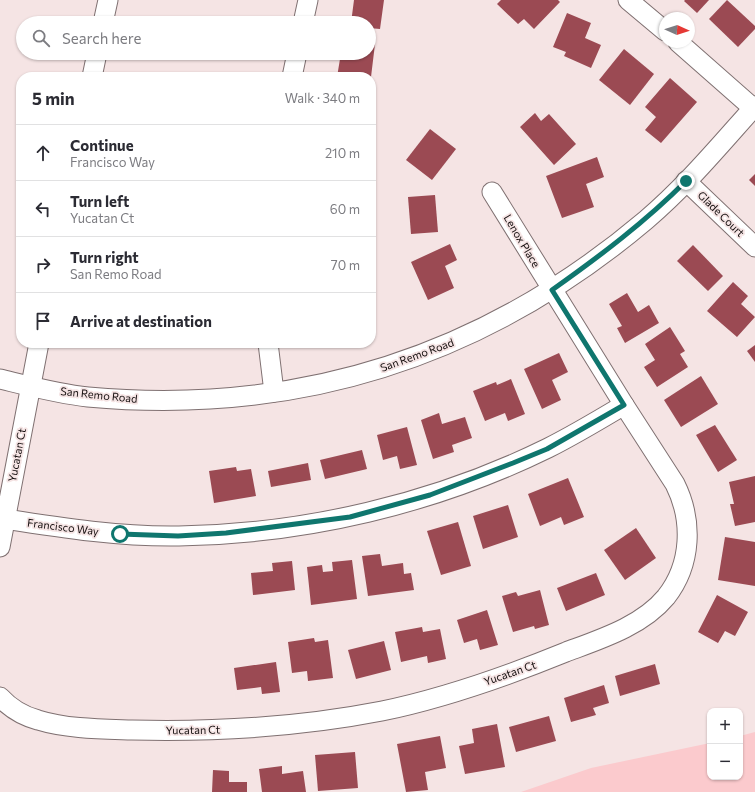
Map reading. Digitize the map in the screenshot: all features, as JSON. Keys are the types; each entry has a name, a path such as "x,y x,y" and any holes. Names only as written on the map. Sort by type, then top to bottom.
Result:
{"street":[{"path":"105,16 108,0"},
{"path":"305,16 308,0"},
{"path":"628,0 659,26"},
{"path":"685,48 754,107"},
{"path":"93,72 96,60"},
{"path":"293,72 296,60"},
{"name":"San Remo Road","path":"0,379 86,396 151,401 207,400 317,386 398,364 457,340 552,290 619,242 648,218 686,181 754,107"},
{"name":"Glade Court","path":"686,181 755,247"},
{"name":"Lenox Place","path":"492,192 552,290"},
{"name":"Yucatan Ct","path":"1,699 12,708 37,720 51,724 104,729 238,729 321,721 383,710 456,692 527,668 637,622 655,607 671,589 685,554 688,527 685,506 675,484 552,290"},
{"name":"Yucatan Ct","path":"0,547 38,348"},
{"path":"269,348 274,392"},
{"name":"Francisco Way","path":"5,519 120,534 178,536 274,528 350,517 430,495 506,466 547,449 624,405"}],"shaded area":[{"path":"755,732 755,792 521,792 591,768 707,744 707,780 743,780 743,735"}],"building":[{"path":"354,0 384,0 380,29 376,29 376,16 352,16"},
{"path":"501,0 558,0 560,2 534,29 524,19 518,24 497,4"},
{"path":"709,0 697,13 684,1"},
{"path":"727,0 755,26 755,29 738,47 709,19"},
{"path":"567,13 591,23 585,38 601,45 591,68 564,56 566,52 553,47"},
{"path":"624,49 654,74 630,105 599,80"},
{"path":"340,60 373,60 372,72 338,72"},
{"path":"670,78 697,102 661,143 645,130 656,117 645,107"},
{"path":"535,113 541,121 549,114 576,144 554,165 520,127"},
{"path":"430,129 456,149 432,180 406,160"},
{"path":"597,157 604,177 586,184 594,207 562,218 546,176"},
{"path":"755,174 755,186 749,180"},
{"path":"435,195 438,232 411,234 408,197"},
{"path":"450,244 457,260 445,266 454,288 428,300 411,262"},
{"path":"693,245 723,276 708,291 677,261"},
{"path":"733,282 748,296 741,304 755,317 737,337 707,311"},
{"path":"627,293 638,312 649,305 659,323 625,343 617,328 622,326 609,304"},
{"path":"670,327 685,351 680,354 688,367 657,387 644,367 655,360 645,344"},
{"path":"755,345 755,362 747,351"},
{"path":"559,353 568,372 552,380 561,400 542,409 524,369"},
{"path":"701,376 718,404 681,427 664,400"},
{"path":"511,379 525,414 508,421 505,413 485,421 473,391 496,382 497,385"},
{"path":"439,413 442,424 465,417 472,438 452,445 454,452 433,459 421,420"},
{"path":"715,425 737,460 718,472 696,435"},
{"path":"407,427 417,465 400,469 397,456 383,460 377,435"},
{"path":"362,450 367,469 325,479 320,460"},
{"path":"308,463 311,480 271,487 268,471"},
{"path":"236,467 237,471 251,469 256,496 214,503 209,471"},
{"path":"755,476 755,522 735,526 730,504 734,504 729,482"},
{"path":"568,478 584,517 564,525 561,517 540,526 528,494"},
{"path":"508,505 518,537 483,549 473,516"},
{"path":"458,522 471,566 441,575 427,531"},
{"path":"636,528 656,558 625,580 604,550"},
{"path":"725,537 755,542 755,586 718,580"},
{"path":"380,554 382,566 403,563 404,574 411,573 414,590 368,596 362,556"},
{"path":"352,560 357,599 311,605 307,567 322,565 323,572 333,571 332,562"},
{"path":"292,561 295,590 253,595 251,573 273,571 272,563"},
{"path":"596,573 605,595 566,611 557,588"},
{"path":"540,590 549,625 535,629 534,626 513,632 502,596 516,592 518,596"},
{"path":"717,595 748,612 735,636 725,631 718,643 698,632"},
{"path":"487,610 498,645 480,650 477,639 464,643 457,620"},
{"path":"422,627 423,632 440,629 446,659 428,663 427,656 401,662 395,632"},
{"path":"314,638 315,642 328,640 333,678 308,681 307,671 292,673 288,642"},
{"path":"384,641 391,670 356,679 348,650"},
{"path":"276,662 280,692 262,694 261,687 237,690 234,668"},
{"path":"655,664 660,684 620,696 615,676"},
{"path":"604,685 609,703 593,708 596,715 571,722 564,698"},
{"path":"549,716 556,741 516,752 509,727"},
{"path":"497,724 505,767 465,774 459,746 474,743 472,729"},
{"path":"440,736 446,768 425,772 428,790 406,792 397,744"},
{"path":"355,752 358,788 318,791 315,755"},
{"path":"282,766 282,774 303,771 306,792 262,792 259,769"},
{"path":"213,770 229,771 229,782 247,782 247,792 212,792"}],"route":[{"path":"120,534 178,536 226,533 314,523 350,517 430,495 469,481 547,449 624,405 552,290 619,242 648,218 686,181"}]}
